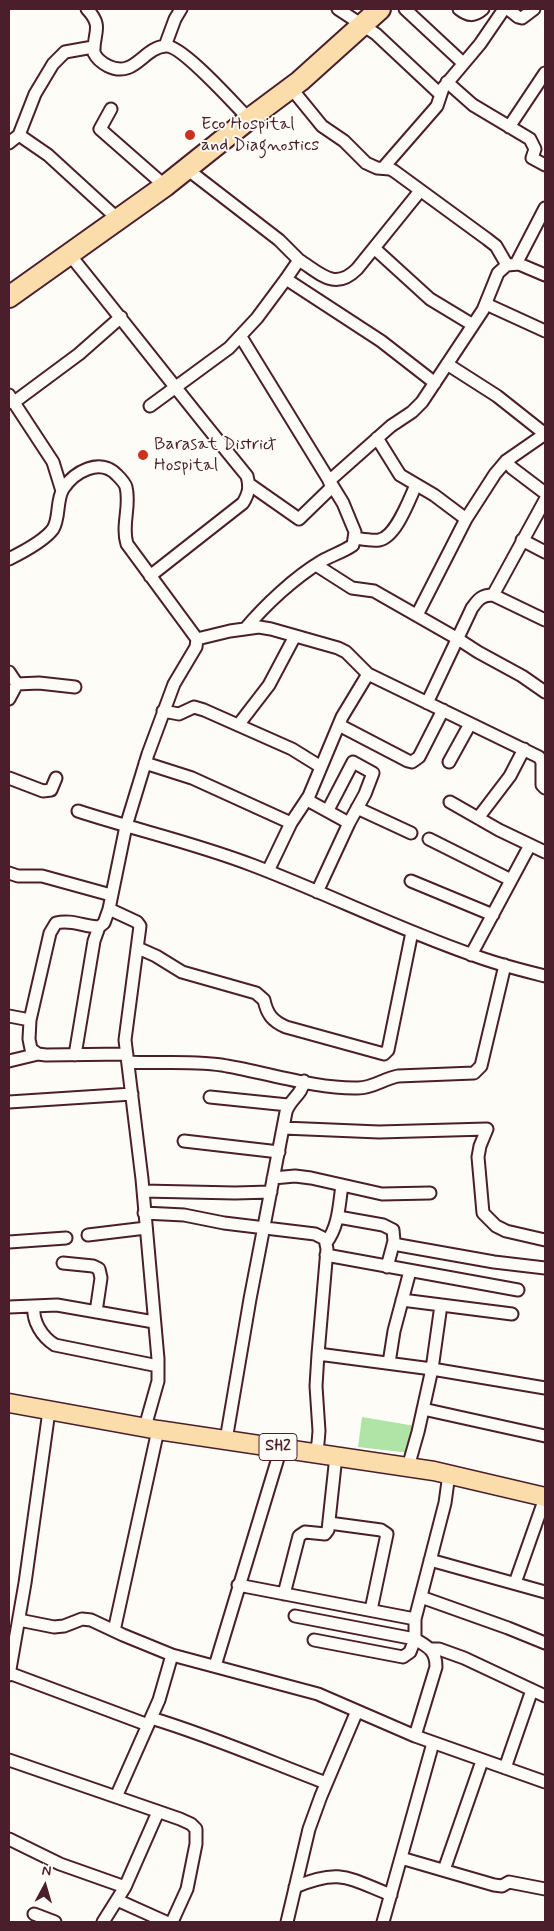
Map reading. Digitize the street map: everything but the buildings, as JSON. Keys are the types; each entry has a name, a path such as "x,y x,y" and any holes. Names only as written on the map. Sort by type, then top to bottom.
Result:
{"highway":[{"path":"9,298 165,186 248,119 291,88 380,9"}],"main road":[{"name":"SH2","path":"9,1403 226,1440 448,1474 545,1498"}],"street":[{"path":"86,9 94,17 98,30 94,53 104,64 118,69 132,66 156,48 165,46 178,49 248,119"},
{"path":"165,46 175,19 181,9"},
{"path":"338,9 376,34 440,94"},
{"path":"405,9 463,63"},
{"path":"460,9 470,15 476,14 483,9"},
{"path":"383,168 437,106 440,94 447,82 480,44 504,9"},
{"path":"508,9 522,18 534,9"},
{"path":"9,144 19,134 35,94 52,64 65,52 94,47"},
{"path":"509,127 545,73"},
{"path":"447,82 473,105 530,140 535,149 532,158 545,165"},
{"path":"291,88 330,132 344,141 372,167 394,171 496,246 511,265 527,266 545,276"},
{"path":"111,109 100,129 165,186"},
{"path":"19,134 48,155 119,220"},
{"path":"187,169 279,240 299,260 326,278 334,280 346,279 357,269 420,191"},
{"path":"329,481 391,426 412,412 422,402 486,304 498,273 511,265 541,228 545,208"},
{"path":"374,248 430,299 473,325"},
{"path":"70,255 247,476 249,484 249,494 243,503 150,576"},
{"path":"150,406 229,348 241,337 258,318 299,260"},
{"path":"286,279 381,341 435,383"},
{"path":"486,304 545,331"},
{"path":"62,491 53,462 11,399 80,354 121,318"},
{"path":"241,337 343,503 352,523 354,538 353,545 316,565 266,606 245,629"},
{"path":"417,615 466,519 495,474 506,461 545,434 497,396 447,364"},
{"path":"378,438 400,475 434,495 466,519"},
{"path":"506,461 517,473 545,493"},
{"path":"9,559 27,549 54,528 58,502 62,491 72,478 95,466 107,468 113,471 126,486 124,534 127,544 197,639 196,647 174,684 163,711 126,826 107,918 99,927 93,946 75,1055"},
{"path":"249,484 299,519 332,487 329,481"},
{"path":"354,538 378,540 385,538 396,525 416,485"},
{"path":"493,595 545,500"},
{"path":"522,540 545,552"},
{"path":"316,565 345,585 352,588 374,591 522,676 545,692"},
{"path":"427,703 478,600 484,595 493,595 545,620"},
{"path":"197,639 245,629 271,629 338,648 346,652 368,674 539,757 542,762 542,785 545,788"},
{"path":"239,724 269,685 295,636"},
{"path":"9,672 16,684"},
{"path":"268,871 291,823 309,796 339,726 368,674"},
{"path":"16,684 39,683 75,687"},
{"path":"9,699 16,684"},
{"path":"163,711 179,714 194,707 239,724 292,749 321,767"},
{"path":"339,726 408,762 412,762 419,757 443,710"},
{"path":"449,762 470,724"},
{"path":"478,818 510,776 524,749"},
{"path":"317,892 373,773 353,762 328,810"},
{"path":"145,763 192,778 291,823"},
{"path":"9,778 43,791 51,790 56,778"},
{"path":"309,796 309,802 328,810 349,823"},
{"path":"450,802 545,852"},
{"path":"357,808 411,833"},
{"path":"78,811 207,849 268,871 471,955 545,976"},
{"path":"429,839 511,880"},
{"path":"471,955 530,845"},
{"path":"9,873 18,876 47,877 111,895"},
{"path":"411,881 493,915"},
{"path":"109,909 137,922 140,926 126,1026 158,1366 152,1428 114,1631"},
{"path":"38,1054 31,1049 29,1039 30,1020 52,927 56,923 70,921 86,926 99,927"},
{"path":"138,948 156,956 182,972 256,993 264,1000 272,1020 286,1027 384,1054 388,1050 412,932"},
{"path":"9,1061 38,1054 223,1065 304,1082 359,1088 377,1085 398,1076 474,1073 481,1066 505,966"},
{"path":"9,1016 30,1020"},
{"path":"226,1440 263,1228 288,1105 300,1093 304,1082"},
{"path":"9,1102 132,1094"},
{"path":"210,1097 288,1105"},
{"path":"283,1128 379,1132 487,1129 478,1157 483,1214 496,1226 506,1231 545,1240"},
{"path":"184,1141 279,1152"},
{"path":"273,1178 311,1178 382,1194 430,1193"},
{"path":"326,1243 332,1235 338,1217 342,1185"},
{"path":"143,1192 271,1192"},
{"path":"144,1213 184,1215 320,1235 325,1238 326,1255 316,1386 319,1430 315,1453"},
{"path":"338,1217 389,1227 394,1235 387,1267"},
{"path":"88,1235 146,1228"},
{"path":"9,1242 66,1238"},
{"path":"393,1244 494,1262 545,1268"},
{"path":"326,1255 518,1290"},
{"path":"63,1263 93,1266 99,1269 101,1278 96,1312"},
{"path":"388,1363 394,1331 410,1271"},
{"path":"402,1300 512,1314"},
{"path":"23,1307 57,1305 154,1322"},
{"path":"408,1467 432,1369 441,1305"},
{"path":"23,1307 33,1314 35,1323 55,1345 158,1366"},
{"path":"318,1354 432,1369 545,1388"},
{"path":"423,1409 545,1436"},
{"path":"49,1411 19,1620 9,1674 149,1721 196,1732 326,1784"},
{"path":"215,1666 281,1448"},
{"path":"284,1594 299,1536 305,1532 325,1534 328,1530 336,1456"},
{"path":"314,1640 403,1657 410,1652 415,1639 415,1619 445,1504 448,1474"},
{"path":"515,1583 545,1498"},
{"path":"329,1523 381,1530 387,1534 371,1610"},
{"path":"430,1560 545,1592"},
{"path":"238,1585 415,1619"},
{"path":"421,1597 545,1643"},
{"path":"295,1616 415,1639 432,1649 440,1649 457,1655 545,1696"},
{"path":"19,1620 54,1627 64,1626 82,1618 91,1620 172,1655 318,1694 415,1736 545,1782"},
{"path":"336,1644 340,1625"},
{"path":"415,1736 436,1667 436,1658 432,1649"},
{"path":"116,1797 159,1700 172,1655"},
{"path":"505,1768 532,1690"},
{"path":"287,1922 309,1829 357,1711"},
{"path":"383,1922 433,1742"},
{"path":"9,1760 191,1824 196,1829 197,1835 187,1889 172,1922"},
{"path":"444,1870 482,1761"},
{"path":"103,1922 125,1887 158,1812"},
{"path":"9,1839 60,1864 125,1887"},
{"path":"400,1858 494,1886 502,1886 509,1882 545,1889"},
{"path":"295,1887 325,1876 339,1876 347,1877 391,1895"},
{"path":"117,1900 166,1922"},
{"path":"34,1914 55,1922"}],"green space":[{"path":"362,1417 415,1426 410,1453 358,1447"}],"place":[{"name":"Eco Hospital and Diagnostics","path":"190,135"},
{"name":"Barasat District Hospital","path":"143,455"}]}
